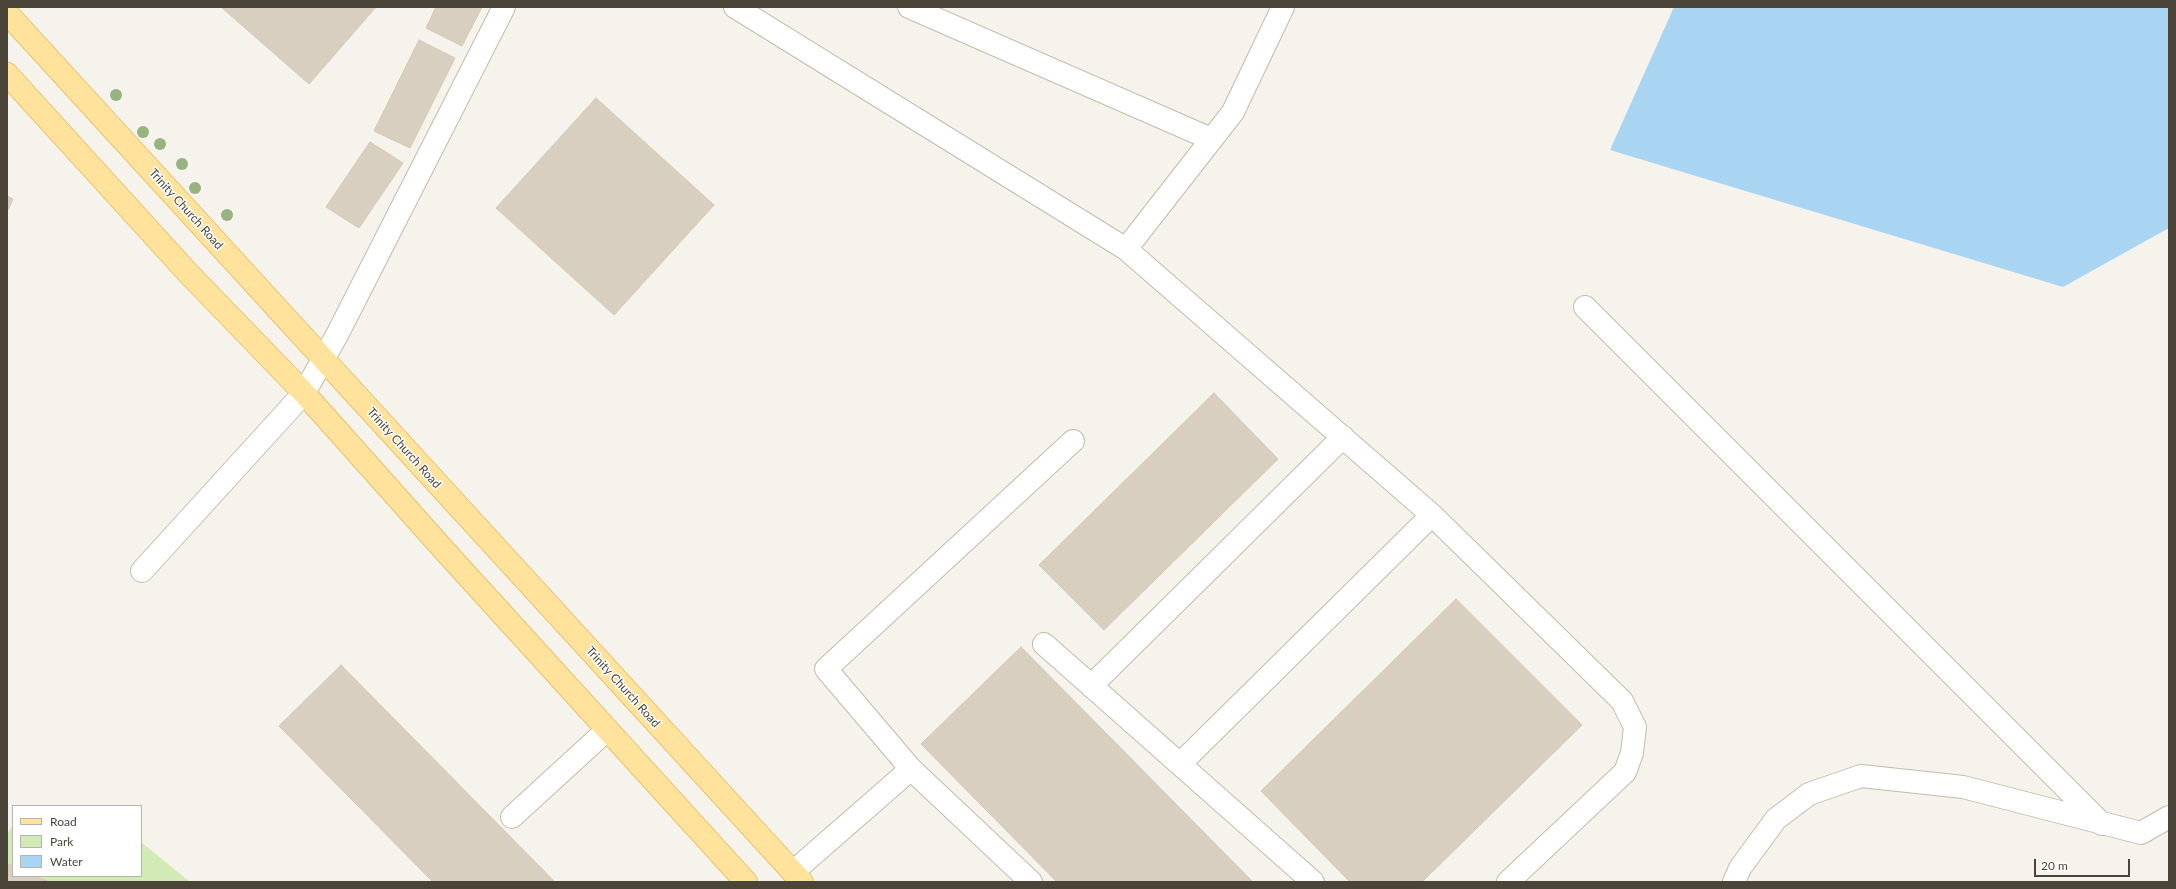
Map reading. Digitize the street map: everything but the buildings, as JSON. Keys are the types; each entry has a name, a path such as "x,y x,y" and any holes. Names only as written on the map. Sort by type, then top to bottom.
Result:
{"main road":[{"name":"Trinity Church Road","path":"7,13 797,877"},
{"path":"7,74 188,273 304,393 746,882"}],"lane":[{"path":"142,571 304,393 324,359 504,7"},
{"path":"735,7 1126,249 1432,515 1622,701 1635,727 1632,753 1625,772 1508,882"},
{"path":"909,7 1211,140"},
{"path":"1126,249 1233,112 1283,7"},
{"path":"1585,307 2102,824"},
{"path":"1091,686 1343,438"},
{"path":"1032,882 911,769 826,669 1073,441"},
{"path":"1180,764 1432,515"},
{"path":"1044,644 1313,882"},
{"path":"512,817 608,730"},
{"path":"797,877 911,769"},
{"path":"1734,882 1740,868 1776,819 1809,794 1862,776 1963,787 2141,833 2169,817"}],"green space":[{"path":"12,826 12,877 142,877 142,843 190,882 7,882 7,835"}],"water":[{"path":"1674,7 2169,7 2169,228 2063,287 1610,150"}]}
